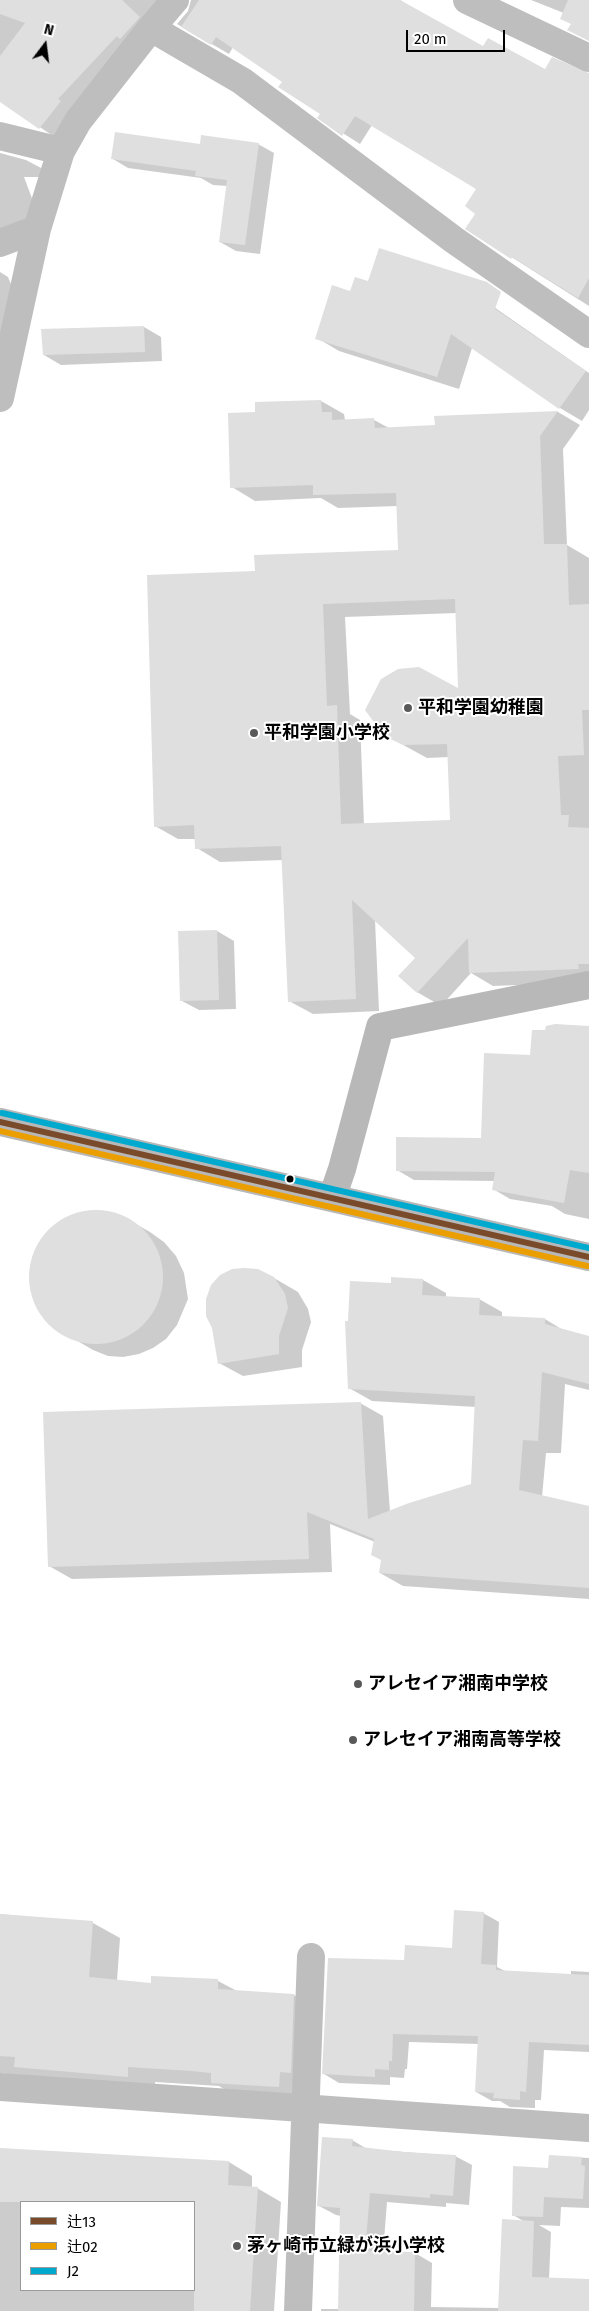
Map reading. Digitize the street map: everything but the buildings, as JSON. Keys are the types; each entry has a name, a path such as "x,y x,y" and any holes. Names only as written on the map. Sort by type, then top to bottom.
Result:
{"street":[{"path":"0,395 37,230 60,151 78,121 175,0"},
{"path":"467,0 589,58"},
{"path":"151,28 242,81 454,240 589,334"},
{"path":"0,136 60,151"},
{"path":"0,242 37,230"},
{"path":"332,1198 342,1169 380,1027 589,985"},
{"path":"0,1122 589,1257"},
{"path":"298,2311 311,1957"},
{"path":"0,2086 589,2128"}],"transit line":[{"name":"J2","path":"2,1113 589,1248"},
{"name":"辻13","path":"0,1122 589,1257"},
{"name":"辻02","path":"0,1131 587,1266"}],"place":[{"name":"平和学園幼稚園","path":"408,708"},
{"name":"平和学園小学校","path":"254,733"},
{"name":"アレセイア湘南中学校","path":"358,1684"},
{"name":"アレセイア湘南高等学校","path":"353,1740"},
{"name":"茅ヶ崎市立緑が浜小学校","path":"237,2246"}]}
